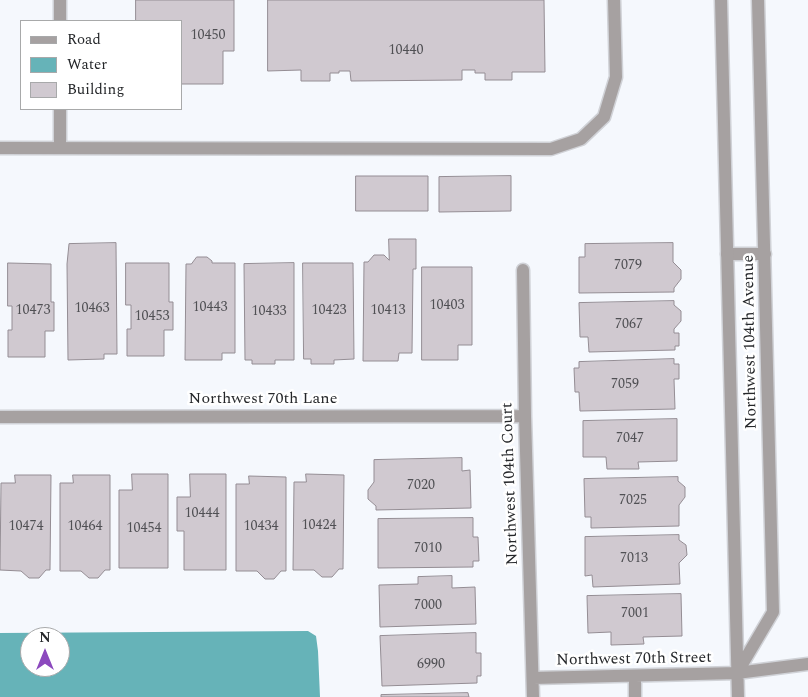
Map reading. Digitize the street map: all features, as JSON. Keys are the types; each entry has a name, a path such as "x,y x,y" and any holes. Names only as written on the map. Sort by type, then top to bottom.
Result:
{"street":[{"path":"60,0 60,20"},
{"path":"0,148 551,150 581,139 604,117 616,77 614,0"},
{"name":"Northwest 104th Avenue","path":"720,0 738,697"},
{"name":"Northwest 104th Avenue","path":"737,673 773,612 758,0"},
{"path":"60,110 60,148"},
{"path":"727,254 765,254"},
{"name":"Northwest 104th Court","path":"523,270 533,697"},
{"name":"Northwest 70th Lane","path":"0,416 525,416"},
{"name":"Northwest 70th Street","path":"533,678 737,673 808,664"},
{"path":"635,676 635,697"}],"water":[{"path":"308,631 316,636 320,697 0,697 0,633 20,633 20,677 70,677 70,633"}],"building":[{"path":"136,0 234,0 234,51 223,51 223,84 182,84 182,20 136,20"},
{"path":"268,0 544,0 545,72 512,72 512,80 485,80 485,73 475,73 475,70 462,70 462,80 351,81 350,71 339,71 339,73 330,73 330,81 301,81 301,70 268,71"},
{"path":"356,176 428,176 428,211 356,211"},
{"path":"511,176 511,211 439,212 439,177"},
{"path":"389,239 416,239 416,269 413,269 412,353 399,353 398,361 363,361 364,262 368,262 374,255 384,255 389,260"},
{"path":"116,243 117,354 104,354 104,359 68,360 67,264 69,244"},
{"path":"673,243 673,262 681,270 681,279 674,288 674,292 579,293 579,257 585,257 585,244"},
{"path":"197,257 207,257 212,263 235,263 235,353 222,353 222,360 185,360 186,264 191,264"},
{"path":"8,263 51,264 51,302 54,302 54,331 45,331 45,357 8,357 8,330 12,330 12,306 8,306"},
{"path":"126,263 169,263 169,302 173,302 173,330 164,330 164,356 127,356 127,329 131,329 131,305 126,305"},
{"path":"294,263 294,360 275,360 275,364 252,364 252,360 245,360 244,264"},
{"path":"303,263 353,263 354,359 334,360 334,364 311,364 311,359 304,359"},
{"path":"422,267 472,267 472,345 458,345 458,360 422,360"},
{"path":"674,301 674,305 681,311 681,321 674,329 674,333 679,333 679,346 675,346 675,350 589,352 588,337 580,337 579,303"},
{"path":"674,359 674,364 679,364 679,379 674,379 675,409 580,411 579,392 575,392 574,368 579,368 579,362"},
{"path":"677,419 677,461 638,462 639,469 607,469 606,457 583,457 583,421"},
{"path":"462,458 462,471 470,470 471,508 376,510 376,506 368,499 368,490 374,482 374,460"},
{"path":"132,474 168,474 168,568 119,568 119,490 132,490"},
{"path":"190,474 226,474 226,570 184,570 184,531 177,531 177,497 190,497"},
{"path":"306,474 344,475 343,569 339,569 332,577 322,577 314,570 293,570 294,482 306,482"},
{"path":"15,475 51,475 50,570 46,570 39,578 29,578 21,571 0,570 1,483 15,483"},
{"path":"73,475 110,475 110,570 105,570 98,578 89,578 81,571 60,571 60,483 73,483"},
{"path":"249,476 286,477 286,571 281,571 274,579 265,579 257,571 236,571 236,484 249,484"},
{"path":"678,477 678,481 685,487 685,497 679,505 679,526 591,528 591,517 585,517 584,479"},
{"path":"473,518 473,537 478,537 479,561 473,561 473,567 378,568 378,519"},
{"path":"679,535 679,540 686,545 687,555 679,563 680,584 593,587 592,575 585,576 585,537"},
{"path":"452,576 452,588 475,587 476,624 380,627 379,585 418,584 418,577"},
{"path":"681,594 682,636 643,637 644,644 611,645 611,632 588,633 587,596"},
{"path":"476,633 476,653 481,653 481,676 477,676 477,683 382,686 380,636"},
{"path":"468,693 469,697 381,697 381,695"}]}
